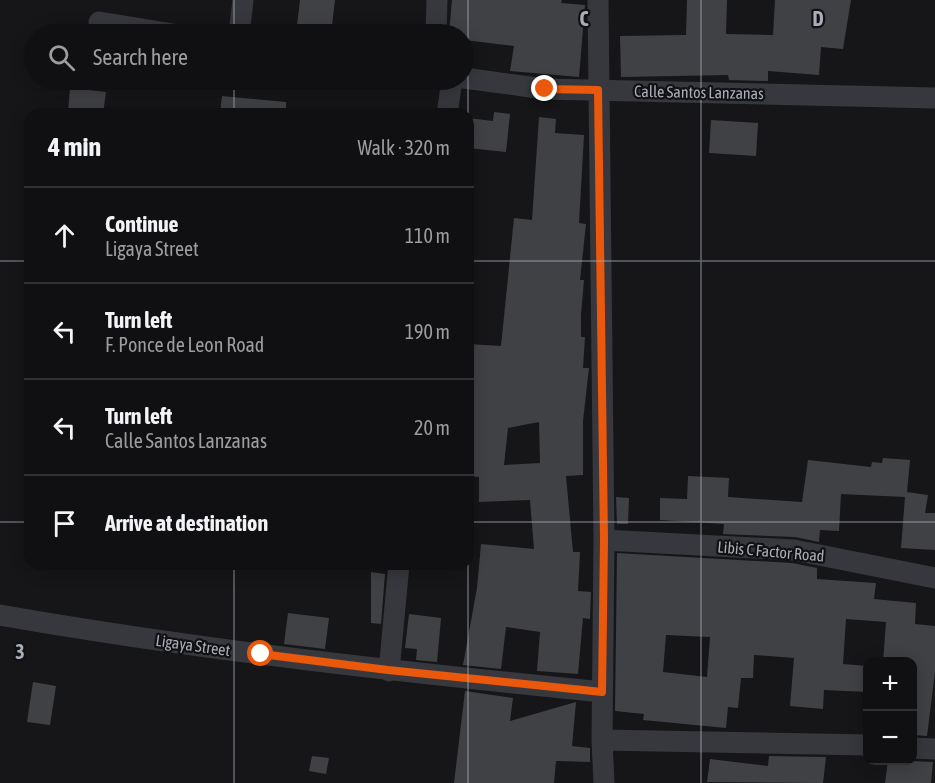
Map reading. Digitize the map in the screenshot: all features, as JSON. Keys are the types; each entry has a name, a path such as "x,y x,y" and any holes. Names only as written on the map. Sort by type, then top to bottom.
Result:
{"street":[{"path":"239,24 243,0"},
{"path":"436,24 437,0"},
{"path":"598,0 604,540 602,692 604,783"},
{"path":"99,22 111,24"},
{"name":"Calle Santos Lanzanas","path":"474,79 545,89 935,98"},
{"path":"448,108 451,90"},
{"name":"Libis C Factor Road","path":"604,540 794,550 935,578"},
{"path":"388,670 398,570"},
{"name":"Ligaya Street","path":"0,615 137,637 388,670 602,692"},
{"path":"602,740 863,746"},
{"path":"917,748 935,749"}],"building":[{"path":"300,0 335,0 332,24 297,24"},
{"path":"452,0 562,0 561,3 585,5 579,77 510,71 514,46 474,41 474,24 450,24"},
{"path":"687,0 727,0 726,34 773,35 775,0 851,0 843,49 821,47 819,75 768,71 768,81 729,80 728,75 621,77 620,36 686,35"},
{"path":"70,90 106,92 104,108 68,108"},
{"path":"222,96 286,102 286,108 221,108"},
{"path":"494,112 510,114 506,152 474,149 474,119 493,121"},
{"path":"539,117 556,119 555,133 584,135 579,223 586,224 580,280 584,280 581,337 585,337 583,368 589,368 583,421 583,475 566,476 573,552 580,552 578,591 591,592 590,619 583,618 578,674 537,671 540,632 506,627 501,669 463,665 477,588 481,544 534,549 530,500 479,502 479,477 474,477 474,344 501,346 514,218 532,220","holes":["539,422 540,463 504,465 508,428"]},
{"path":"711,120 758,123 756,156 709,153"},
{"path":"883,458 910,460 907,492 928,495 925,513 935,513 935,550 901,548 905,497 841,494 839,531 820,530 819,542 795,537 723,534 724,524 660,520 660,498 687,499 688,476 729,478 728,497 802,502 808,460 871,467 872,462 882,463"},
{"path":"616,497 629,498 628,524 617,524"},
{"path":"617,553 792,563 817,568 817,579 876,583 874,599 916,603 915,624 935,626 935,672 927,736 917,735 917,657 883,657 886,622 846,619 843,664 863,666 863,692 824,690 823,709 790,706 794,658 754,655 753,678 741,678 738,708 728,707 726,728 643,720 644,714 615,711","holes":["666,635 710,637 707,677 663,672"]},
{"path":"371,572 385,574 381,624 371,623"},
{"path":"288,613 329,618 325,649 284,644"},
{"path":"409,614 441,618 437,662 416,660 417,649 405,648"},
{"path":"33,682 56,686 50,725 27,722"},
{"path":"465,691 513,698 510,721 576,702 572,746 590,748 590,762 556,761 554,783 454,783"},
{"path":"312,756 329,758 326,774 309,771"},
{"path":"769,756 826,757 823,783 707,782 710,759 768,766"},
{"path":"917,761 933,762 931,783 885,783 887,765 917,765"}],"route":[{"path":"261,654 388,670 602,692 604,540 598,90 545,89"}]}
